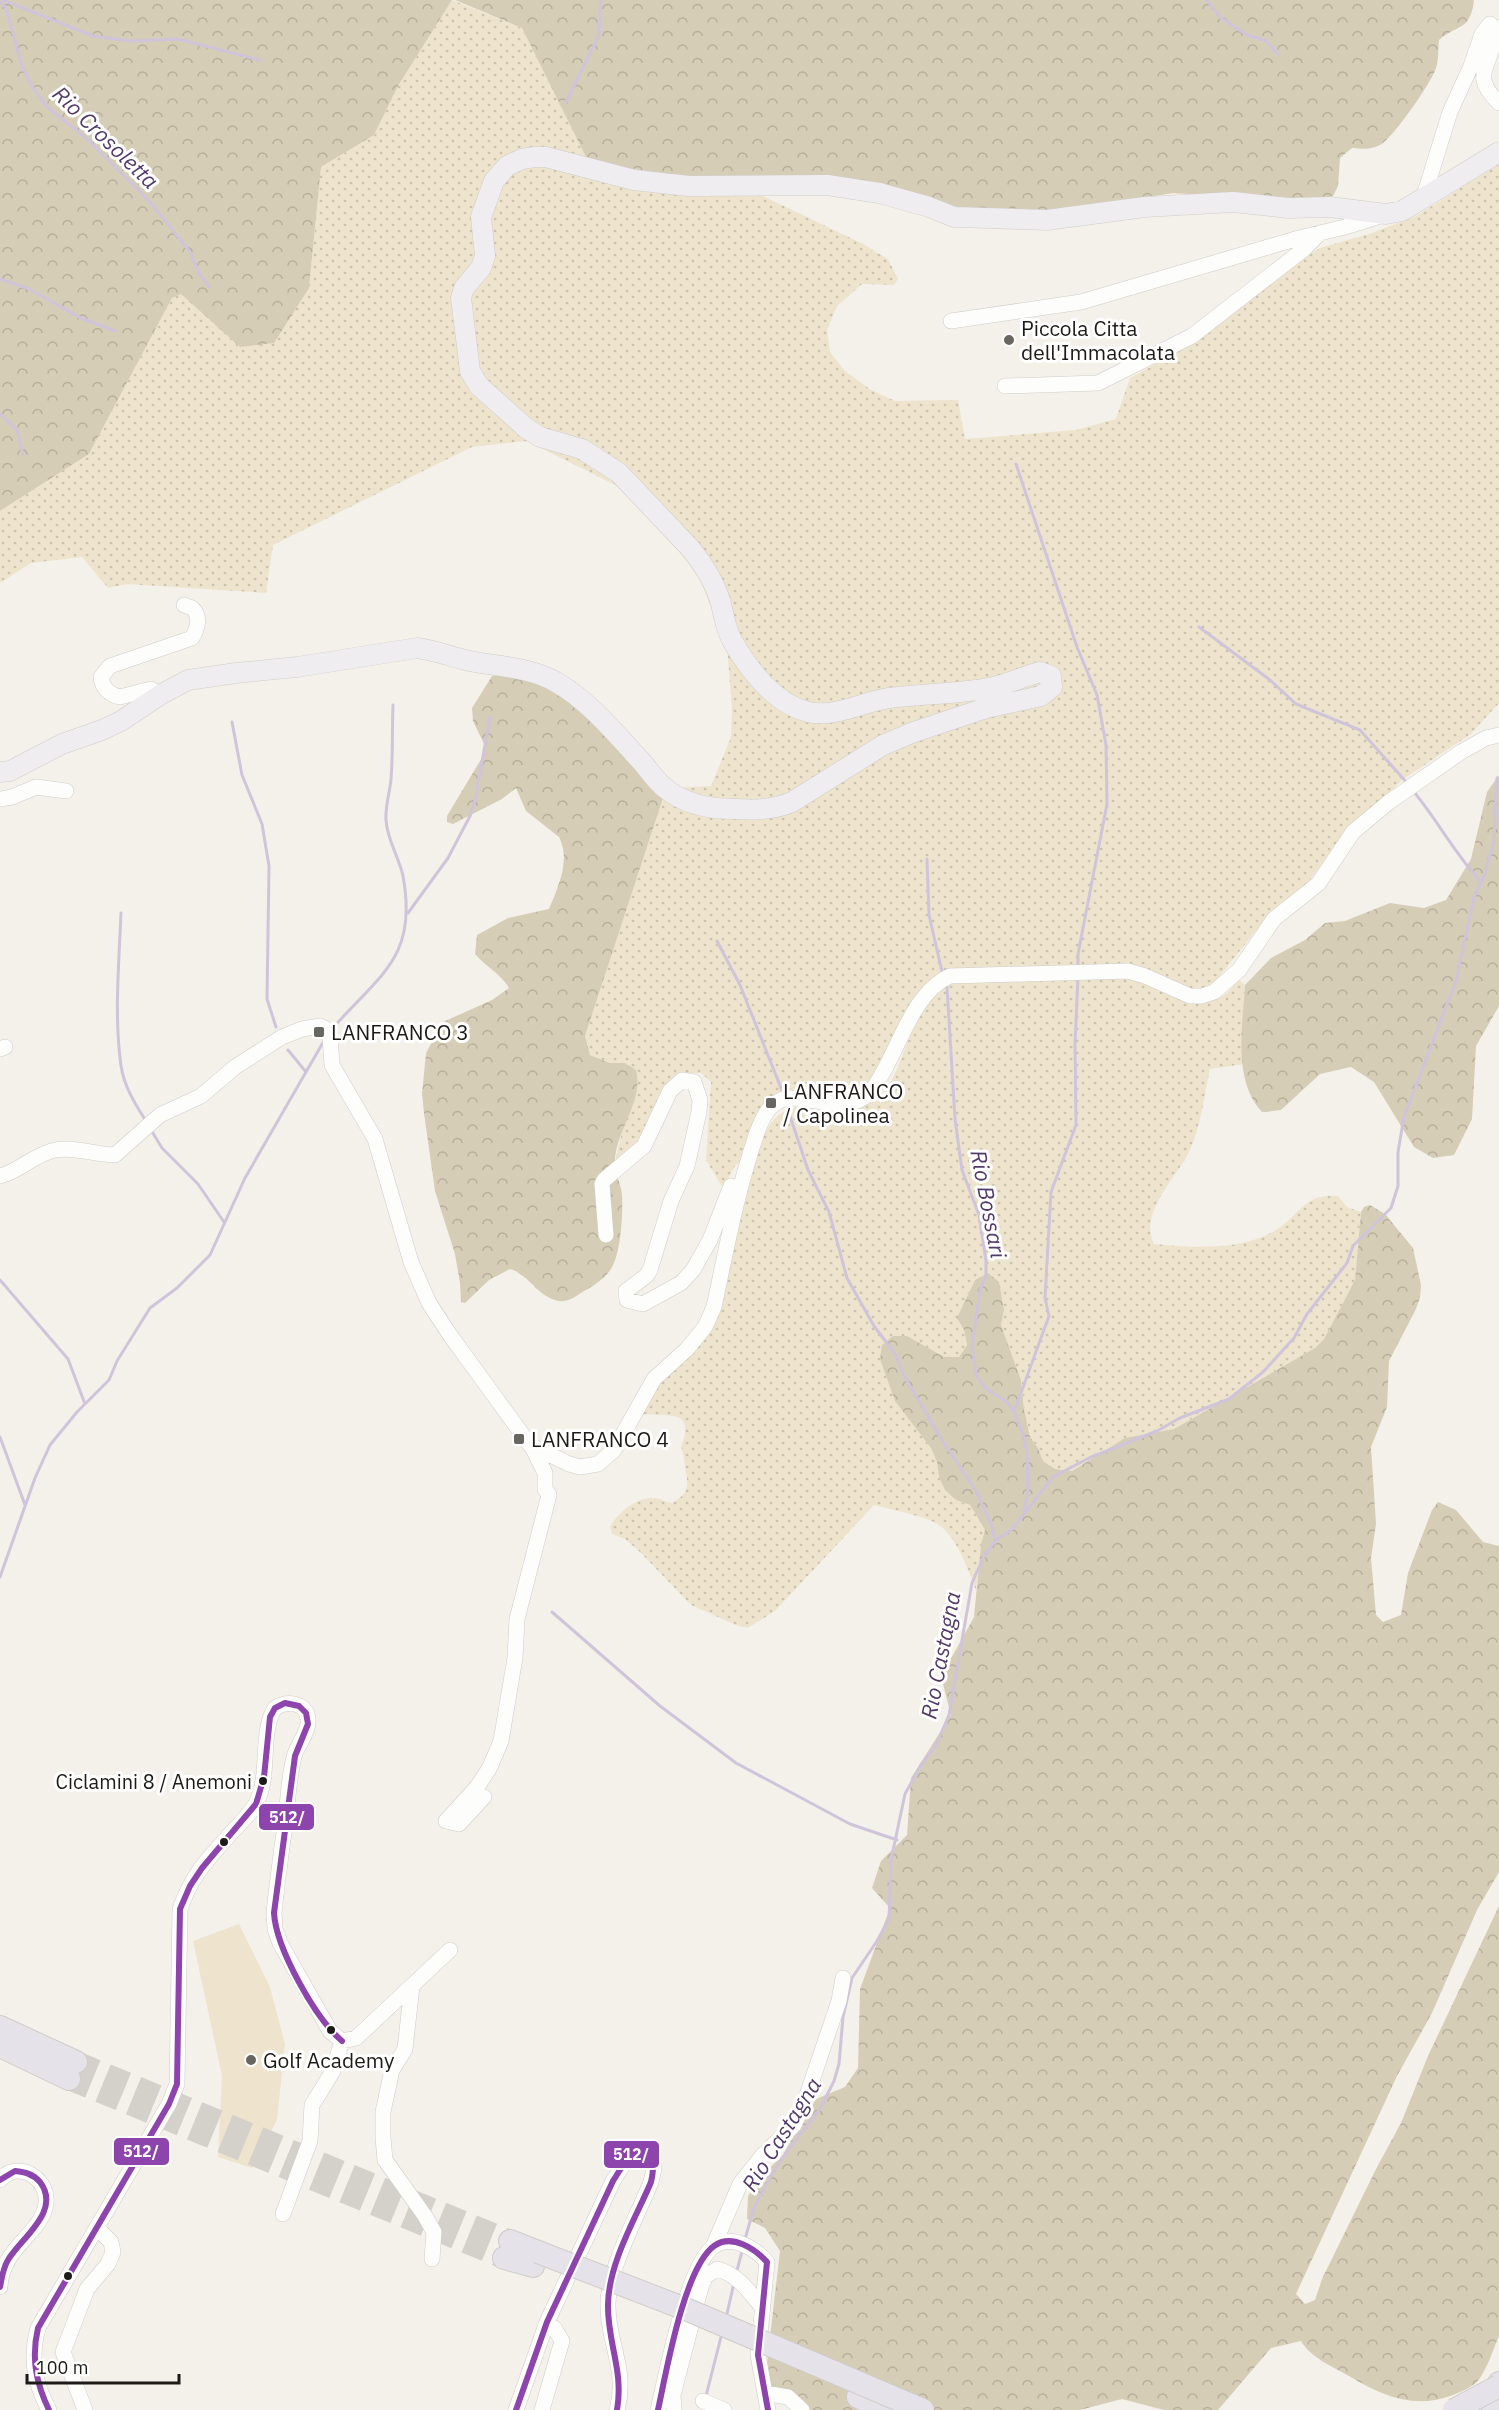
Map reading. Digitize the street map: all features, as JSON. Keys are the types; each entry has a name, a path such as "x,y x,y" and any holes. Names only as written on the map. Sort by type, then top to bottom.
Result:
{"highway":[{"path":"0,2021 73,2071 0,2046"},
{"path":"0,2027 26,2039"},
{"path":"507,2249 688,2310 922,2410"},
{"path":"536,2259 887,2410"},
{"path":"1454,2410 1499,2384"},
{"path":"1493,2410 1499,2384"},
{"path":"1482,2410 1499,2401"}],"main road":[{"path":"0,772 10,771 62,744 121,721 160,695 188,680 297,667 417,648 464,660 526,670 557,683 583,702 624,742 665,789 701,806 758,810 778,808 792,802 884,746 914,732 986,708 1041,696 1052,687 1051,676 1040,672 1020,680 984,689 887,698 832,712 809,712 792,705 771,691 732,641 713,581 690,548 619,473 582,449 540,437 526,428 479,386 470,371 461,298 464,288 480,268 486,256 481,217 494,182 507,166 522,159 546,157 634,180 689,186 827,185 879,194 929,207 954,218 1047,220 1145,207 1233,202 1288,208 1330,207 1386,214 1402,211 1499,152"}],"street":[{"path":"1424,196 1437,148 1453,104 1471,66 1482,34 1490,24 1495,26 1496,39 1482,77 1486,91 1499,103"},
{"path":"951,321 1081,302 1386,214"},
{"path":"1005,386 1098,383 1192,336 1304,249 1320,233"},
{"path":"160,695 151,690 116,696 103,686 101,677 106,669 116,663 192,638 197,629 197,616 192,608 184,605"},
{"path":"530,1445 559,1460 580,1467 598,1464 614,1450 654,1379 687,1349 705,1327 714,1306 743,1174 758,1128 770,1107 789,1098 848,1103 862,1099 875,1084 921,1003 937,984 950,976 1122,971 1145,976 1190,996 1202,996 1214,992 1239,969 1274,919 1318,884 1353,832 1389,802 1461,753 1486,738 1499,735"},
{"path":"0,798 12,797 36,787 66,791"},
{"path":"0,1176 13,1172 44,1153 57,1149 115,1155 160,1115 201,1096 235,1067 282,1037 302,1029 320,1026 326,1029 330,1037 332,1065 375,1139 411,1262 429,1303 538,1456 544,1473 545,1489 549,1495 517,1619 515,1658 501,1740 489,1769 477,1787 446,1821 459,1824 483,1797"},
{"path":"606,1235 602,1184 644,1146 670,1091 682,1080 694,1082 700,1100 687,1166 670,1201 653,1263 646,1276 626,1291 627,1300 643,1304 688,1276 710,1240 724,1209 734,1177 738,1173 743,1174"},
{"path":"49,2410 34,2372 36,2337 52,2302 169,2104 177,2084 180,1909 188,1886 257,1802 265,1774 272,1713 279,1705 290,1703 302,1708 308,1718 308,1724 295,1756 291,1779 274,1913 275,1929 280,1943 325,2023 336,2038 342,2041 356,2038 450,1950"},
{"path":"658,2410 686,2297 705,2256 713,2247 740,2184 764,2155 794,2125 805,2101 839,2001 843,1978"},
{"path":"412,1986 405,2049 392,2070 384,2112 383,2138 385,2160 434,2232 432,2259"},
{"path":"283,2214 309,2141 312,2105 333,2071 342,2041"},
{"path":"516,2410 547,2322 613,2181 632,2154 643,2153 654,2164 651,2182 616,2267 608,2304 620,2364 621,2391 617,2410"},
{"path":"0,2180 6,2173 19,2170 33,2175 44,2189 46,2205 39,2220 5,2263 0,2287"},
{"path":"85,2410 63,2352 87,2289 108,2264 113,2253 111,2242 97,2228"},
{"path":"713,2247 723,2242 743,2244 756,2250 766,2262 758,2355 768,2410"},
{"path":"674,2410 672,2395 706,2276 717,2269 728,2272 761,2306"},
{"path":"542,2410 562,2341 555,2329 547,2322"},
{"path":"765,2393 788,2397 802,2410"},
{"path":"703,2401 724,2410"}],"shaded area":[{"path":"452,0 522,28 595,178 759,194 863,244 888,259 898,279 894,285 862,284 837,306 827,330 830,352 845,371 871,390 895,401 958,400 965,439 1076,430 1116,419 1130,378 1191,344 1291,267 1320,248 1369,234 1416,216 1499,164 1499,703 1471,734 1402,780 1344,834 1306,885 1269,914 1216,981 1202,990 1184,989 1141,967 948,970 918,999 899,1024 876,1075 864,1091 848,1099 779,1093 766,1103 745,1161 736,1164 723,1188 706,1160 711,1082 701,1073 683,1073 668,1086 650,1133 615,1162 637,1089 638,1077 636,1070 625,1063 610,1063 590,1055 585,1036 664,795 672,788 711,786 731,737 732,709 727,647 695,567 621,488 527,441 472,447 273,545 266,593 127,584 108,588 82,557 31,563 0,583 0,511 89,454 172,298 181,293 240,347 309,288 321,167 374,135 398,86"},
{"path":"1123,976 1171,994 1197,1000 1221,997 1238,979 1245,985 1242,1051 1244,1064 1210,1069 1193,1142 1161,1196 1151,1220 1150,1232 1154,1244 1201,1247 1248,1242 1276,1230 1310,1201 1327,1196 1338,1196 1347,1207 1361,1212 1355,1280 1324,1339 1315,1348 1174,1429 1125,1438 1072,1471 1055,1469 1043,1461 1030,1437 1021,1380 1001,1325 1004,1310 975,1280 963,1305 967,1345 959,1357 944,1357 932,1351 903,1412 914,1423 931,1448 937,1462 939,1477 956,1500 970,1505 985,1530 981,1544 976,1590 960,1552 942,1527 920,1517 874,1505 775,1611 748,1628 738,1626 691,1605 641,1553 625,1539 612,1534 610,1527 622,1511 634,1503 653,1498 672,1503 687,1488 681,1447 685,1435 682,1420 669,1415 641,1414 658,1383 704,1341 712,1328 759,1149 773,1120 791,1108 855,1107 866,1105 877,1099 891,1082 925,1008 943,989 954,983"},
{"name":"Golf Academy","path":"239,1924 270,1987 285,2044 277,2120 252,2168 218,2157 222,2076 193,1941"}],"green space":[{"path":"0,0 452,0 398,86 374,135 321,167 309,288 274,343 240,347 181,294 172,298 89,454 0,511"},
{"path":"455,0 1474,1 1466,22 1439,40 1438,61 1433,75 1421,96 1389,138 1376,147 1352,148 1340,158 1338,186 1333,196 1319,200 1281,200 1174,193 1059,210 978,213 883,185 681,177 588,161 522,28"},
{"path":"507,673 534,681 579,708 664,795 585,1036 590,1055 610,1063 625,1063 636,1070 638,1081 633,1105 616,1152 615,1167 622,1202 621,1232 615,1260 610,1271 600,1281 574,1298 559,1301 549,1297 522,1275 510,1269 489,1280 465,1303 461,1302 455,1254 435,1191 422,1094 426,1053 443,1022 492,1000 509,988 475,954 477,935 508,918 549,909 562,873 564,855 559,837 526,811 516,788 502,799 453,824 447,822 447,816 483,756 484,744 473,721 472,708 492,676"},
{"path":"1499,775 1499,1006 1476,1046 1472,1119 1454,1155 1433,1158 1414,1147 1374,1082 1351,1067 1320,1074 1281,1110 1262,1112 1246,1084 1243,1068 1242,1034 1245,985 1271,958 1305,940 1325,923 1345,921 1390,903 1424,908 1446,900 1471,859 1487,792"},
{"path":"1370,1205 1385,1214 1413,1248 1421,1285 1420,1298 1415,1311 1389,1361 1387,1407 1371,1447 1376,1524 1371,1558 1376,1615 1383,1622 1401,1615 1408,1573 1432,1510 1438,1502 1456,1510 1483,1542 1499,1546 1499,1872 1477,1910 1432,2013 1397,2076 1296,2294 1305,2304 1315,2300 1322,2279 1401,2123 1428,2056 1499,1906 1499,2336 1488,2363 1477,2381 1464,2390 1439,2399 1412,2401 1374,2390 1316,2357 1301,2341 1271,2348 1218,2410 1164,2410 1122,2399 1080,2410 807,2410 772,2390 765,2380 780,2251 765,2228 747,2219 748,2196 759,2178 782,2156 816,2099 845,2087 858,2068 860,1989 890,1908 872,1888 881,1861 907,1835 911,1778 951,1715 942,1680 944,1671 974,1617 981,1544 985,1530 970,1505 956,1500 945,1490 931,1448 895,1401 880,1359 882,1345 893,1336 907,1336 944,1357 959,1357 967,1345 964,1330 957,1318 975,1280 988,1273 999,1282 1004,1310 1001,1325 1021,1380 1030,1437 1043,1461 1055,1469 1072,1471 1125,1438 1174,1429 1315,1348 1324,1339 1355,1280 1361,1212 1364,1207"}],"waterway":[{"path":"3,0 93,36 131,41 178,39 260,60"},
{"path":"566,102 599,35 601,0"},
{"path":"1207,0 1221,18 1247,35 1266,41 1279,55"},
{"name":"Rio Crosoletta","path":"0,2 6,8 22,66 33,88 47,107 85,137 150,202 190,252 199,273 209,287"},
{"path":"0,279 29,289 81,318 115,331"},
{"path":"0,414 17,430 23,455"},
{"path":"1016,464 1077,647 1097,695 1106,745 1107,804 1078,954 1078,967"},
{"path":"1199,627 1270,680 1296,704 1360,730 1408,784"},
{"path":"332,1029 391,963 400,946 405,927 406,904 403,876 386,820 392,770 393,705"},
{"path":"408,913 448,858 470,816 475,801 490,717"},
{"path":"232,722 242,775 262,824 269,866 267,999 276,1027"},
{"path":"745,2239 754,2208 772,2174 820,2109 834,2081 839,2064 843,2017 852,1978 889,1919 891,1860 905,1794 921,1765 936,1745 949,1715 972,1583 984,1556 996,1540 1012,1529 1053,1477 1089,1458 1229,1399 1263,1372 1294,1338 1307,1314 1347,1263 1353,1246 1391,1208 1398,1186 1398,1152 1404,1117 1456,981 1474,897 1484,876 1494,842 1497,778"},
{"path":"1414,792 1481,882"},
{"path":"927,859 929,915 943,976"},
{"path":"121,913 117,1009 121,1066 127,1088 146,1121"},
{"path":"717,941 740,985 783,1093"},
{"path":"1014,1412 1049,1316 1045,1298 1051,1192 1076,1125 1075,1044 1078,977"},
{"name":"Rio Bossari","path":"947,987 955,1119 962,1170 979,1215 986,1261 986,1277 980,1290 972,1347 976,1375 985,1388 1007,1402 1023,1434 1027,1454 1028,1489 1024,1511"},
{"path":"0,1577 35,1478 50,1445 77,1412 109,1380 117,1361 150,1308 177,1288 210,1255 245,1178 325,1039"},
{"path":"288,1050 306,1072"},
{"path":"788,1110 808,1170 829,1212 847,1278 874,1326 896,1355 903,1374 940,1437 976,1491 992,1526 995,1543"},
{"path":"151,1130 162,1148 198,1184 224,1222"},
{"path":"0,1280 68,1359 85,1404"},
{"path":"0,1437 25,1505"},
{"path":"552,1612 660,1706 736,1763 850,1824 897,1840"},
{"name":"Rio Castagna","path":"736,2274 743,2248"},
{"name":"Rio Castagna","path":"726,2318 734,2283"},
{"name":"Rio Castagna","path":"706,2396 722,2333"}],"tunnel":[{"path":"76,2062 510,2241"},
{"path":"69,2079 504,2258"}],"transit line":[{"name":"512/","path":"49,2410 36,2370 35,2350 38,2328 169,2104 177,2084 180,1909 190,1886 202,1868 256,1804 264,1777 270,1717 275,1708 285,1703 299,1706 306,1713 308,1724 295,1756 274,1913 276,1928 289,1963 309,2000 342,2041"},
{"name":"512/","path":"516,2410 547,2322 613,2181 628,2157 632,2154 643,2153 653,2166 651,2182 618,2257 609,2288 608,2318 617,2369 619,2396 617,2410"},
{"name":"512/","path":"0,2180 15,2171 32,2175 40,2182 46,2203 37,2224 6,2263 0,2287"},
{"name":"512/","path":"658,2410 671,2348 685,2298 694,2276 703,2258 714,2246 728,2241 743,2244 767,2262 758,2355 768,2410"}],"place":[{"name":"Piccola Citta dell'Immacolata","path":"1009,340"},
{"name":"LANFRANCO 3","path":"319,1032"},
{"name":"LANFRANCO / Capolinea","path":"771,1103"},
{"name":"LANFRANCO 4","path":"519,1439"},
{"name":"Ciclamini 8 / Anemoni","path":"263,1781"},
{"name":"Golf Academy","path":"251,2060"}]}
